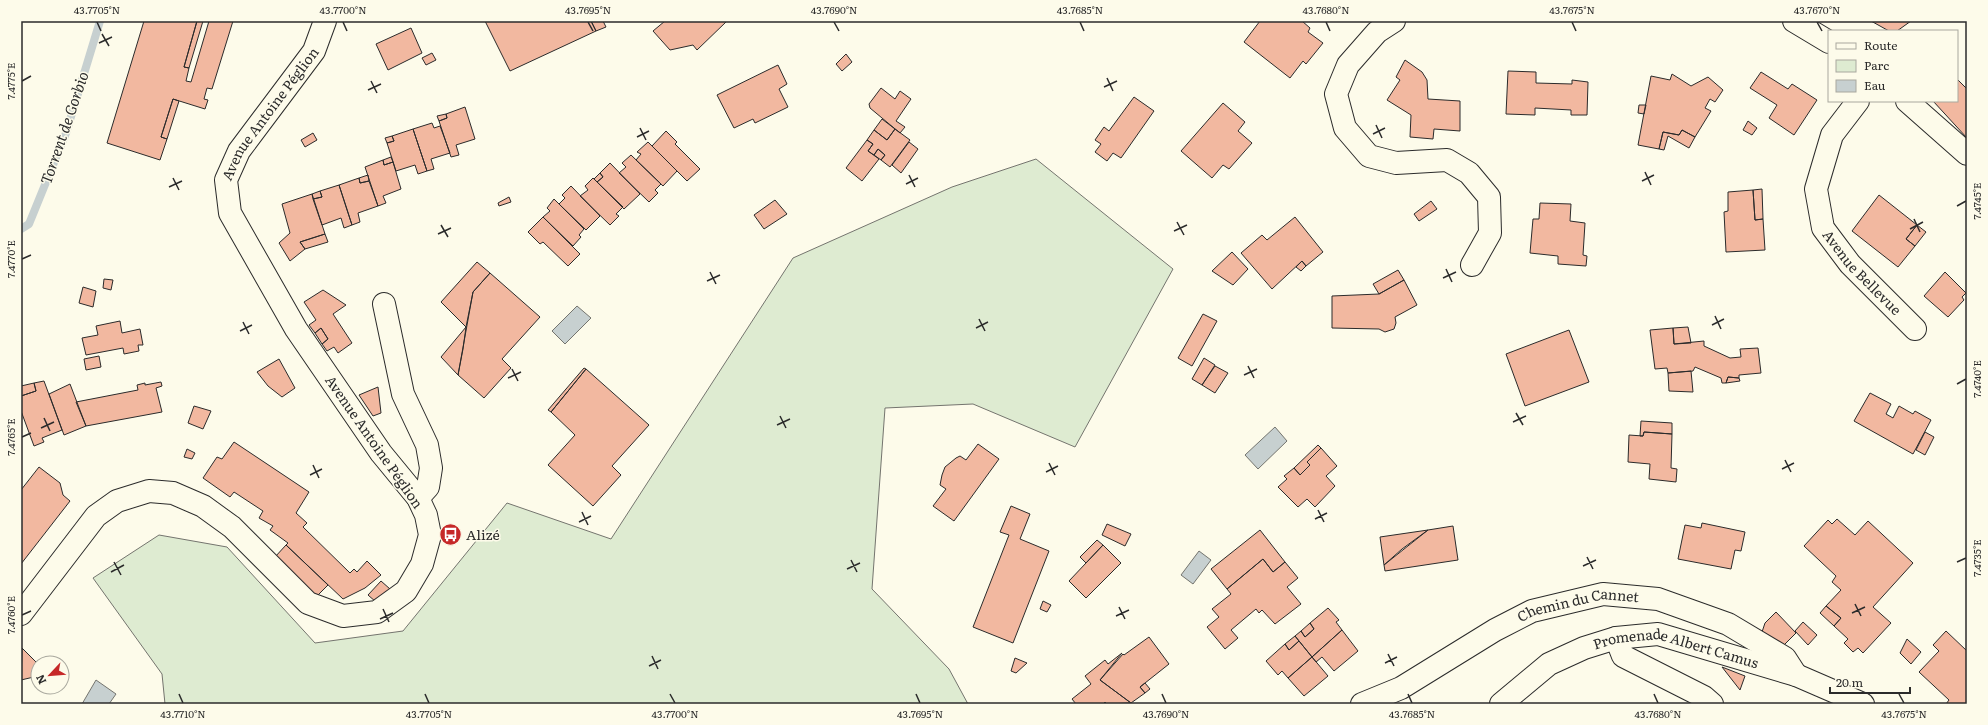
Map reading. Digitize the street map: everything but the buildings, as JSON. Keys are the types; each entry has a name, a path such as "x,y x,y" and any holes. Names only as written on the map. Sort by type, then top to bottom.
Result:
{"street":[{"name":"Avenue Antoine Péglion","path":"21,614 96,516 117,501 149,491 173,493 203,506 232,527 308,603 343,616 378,612 406,591 422,564 430,534 426,515 418,498 381,453 296,329 230,213 226,180 239,151 314,51 325,21"},
{"path":"1394,21 1377,32 1348,65 1336,94 1345,128 1370,156 1396,163 1447,160 1469,173 1489,197 1490,233 1472,265"},
{"path":"1794,21 1828,41"},
{"name":"Avenue Bellevue","path":"1857,102 1832,135 1816,189 1824,228 1850,264 1915,330"},
{"path":"1908,102 1967,154"},
{"path":"384,304 403,394 427,445 431,468 428,487 418,498"},
{"name":"Chemin du Cannet","path":"1362,704 1401,688 1495,630 1532,611 1603,594 1658,599 1728,624 1784,658 1796,675"},
{"name":"Promenade Albert Camus","path":"1501,704 1549,664 1584,648 1616,638 1658,634 1796,675 1863,704"},
{"path":"1616,638 1623,656 1704,697 1712,704"}],"green space":[{"path":"1036,159 1173,269 1075,447 973,404 885,408 872,589 949,669 968,704 165,704 162,674 93,578 159,535 227,547 315,643 403,631 507,503 611,539 793,258 952,187"}],"water":[{"path":"577,306 591,318 565,344 552,331"},
{"path":"1275,427 1287,441 1258,469 1245,455"},
{"path":"1199,551 1211,560 1193,584 1181,575"},
{"path":"96,680 116,694 109,704 82,704"}],"waterway":[{"name":"Torrent de Gorbio","path":"21,229 29,224 66,133 100,21"}],"place":[{"name":"Alizé","path":"450,535"}]}
